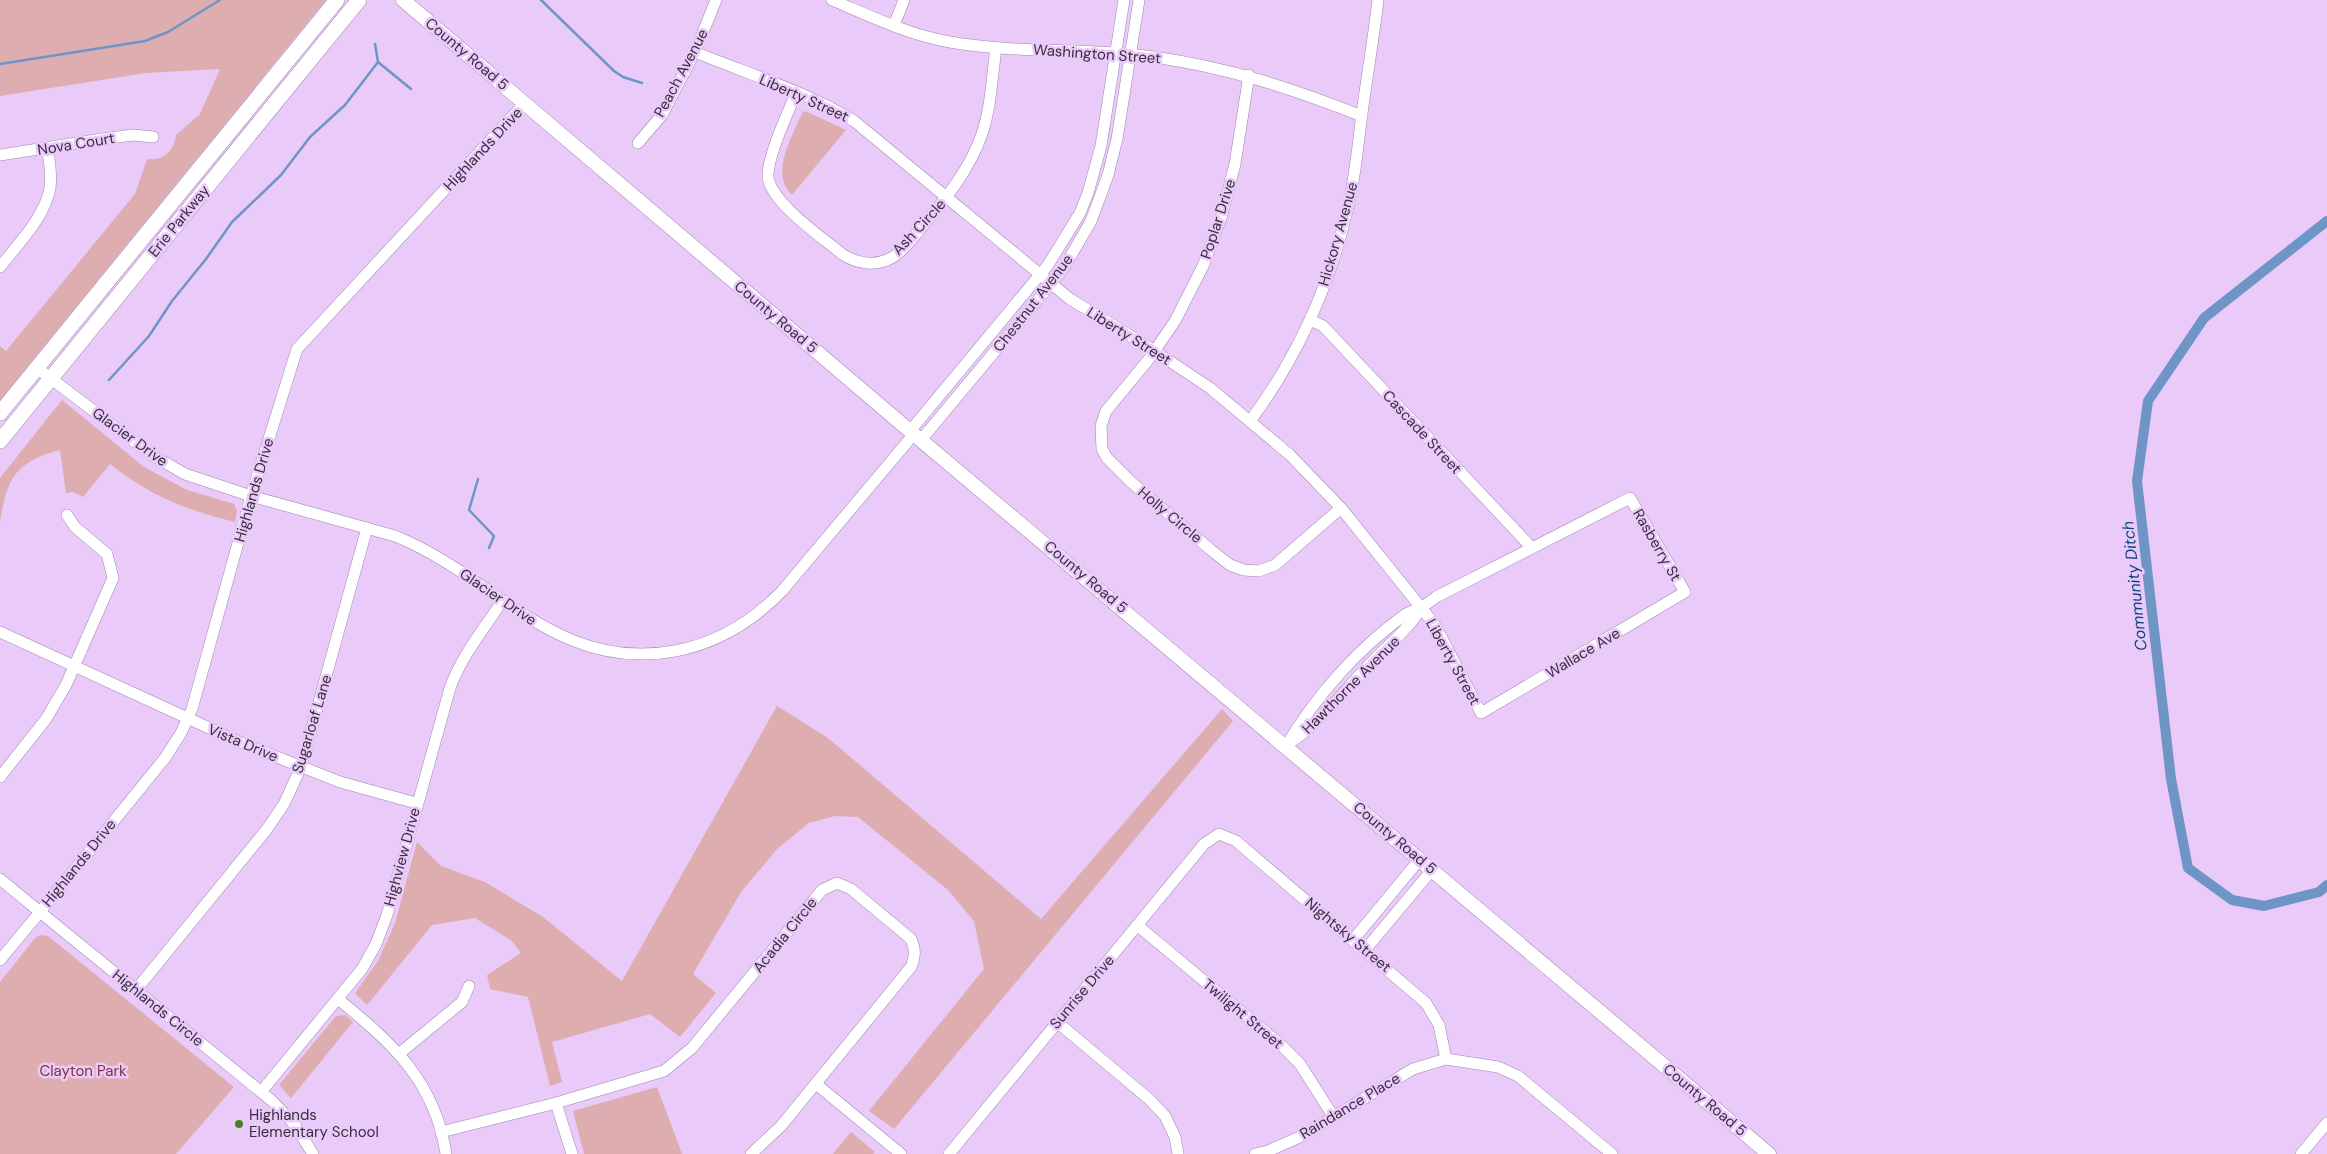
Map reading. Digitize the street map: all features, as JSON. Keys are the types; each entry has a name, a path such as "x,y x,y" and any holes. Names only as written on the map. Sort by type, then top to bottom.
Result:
{"main road":[{"name":"Erie Parkway","path":"0,413 337,0"},
{"name":"Erie Parkway","path":"0,441 359,0"}],"street":[{"name":"County Road 5","path":"403,0 915,435 1769,1154"},
{"name":"Peach Avenue","path":"638,143 662,114 695,52 716,0"},
{"name":"Washington Street","path":"832,0 894,25 949,42 996,48 1130,54 1203,65 1249,75 1298,90 1362,116"},
{"path":"894,25 904,0"},
{"name":"Chestnut Avenue","path":"915,435 1040,275 1069,232 1088,193 1101,146 1124,0"},
{"name":"Chestnut Avenue","path":"915,435 1051,284 1078,245 1101,198 1118,139 1139,0"},
{"name":"Hickory Avenue","path":"1250,421 1261,406 1310,320 1325,285 1348,211 1356,168 1378,0"},
{"name":"Ash Circle","path":"796,93 770,162 768,178 773,190 781,201 842,254 854,262 879,262 892,258 905,247 960,182 982,134 988,112 996,48"},
{"name":"Liberty Street","path":"695,52 838,111 854,121 1070,299 1155,350 1210,388 1250,421 1290,455 1341,508 1435,625 1480,713"},
{"name":"Poplar Drive","path":"1155,350 1174,321 1203,266 1221,218 1235,164 1249,75"},
{"name":"Highlands Drive","path":"40,912 165,758 188,719 206,664 251,496 297,349 525,103"},
{"name":"Nova Court","path":"0,155 48,149 102,139 133,136 153,137"},
{"path":"0,266 23,238 45,205 50,187 48,149"},
{"name":"Cascade Street","path":"1310,320 1322,326 1532,548"},
{"name":"Holly Circle","path":"1155,350 1106,411 1101,426 1102,449 1107,458 1131,482 1211,550 1230,565 1244,570 1259,571 1275,565 1341,508"},
{"name":"Glacier Drive","path":"37,368 167,466 207,482 251,496 367,528 417,545 534,622 561,637 612,652 660,654 709,642 746,622 773,601 915,435"},
{"name":"Hawthorne Avenue","path":"1286,746 1307,732 1373,661 1413,622 1421,608 1436,597 1630,498"},
{"name":"Rasberry St","path":"1630,498 1684,592"},
{"path":"0,777 46,719 75,666 113,578 107,554 75,527 67,515"},
{"name":"Sugarloaf Lane","path":"136,990 267,830 284,804 301,767 367,528"},
{"name":"Wallace Ave","path":"1480,713 1684,592"},
{"name":"Highview Drive","path":"261,1092 362,969 376,944 387,915 416,803 457,669 502,600"},
{"name":"Vista Drive","path":"0,632 188,719 301,767 364,789 416,803"},
{"name":"Sunrise Drive","path":"949,1154 1204,844 1219,834"},
{"name":"Nightsky Street","path":"1219,834 1236,841 1426,1003 1439,1024 1446,1059"},
{"path":"1353,940 1420,859"},
{"path":"1364,950 1432,870"},
{"name":"Highlands Circle","path":"0,879 261,1092 295,1125 314,1154"},
{"name":"Acadia Circle","path":"441,1132 556,1103 664,1071 692,1048 822,890 837,883 851,890 911,939 915,948 915,957 910,968 816,1084 776,1131 751,1154"},
{"path":"0,960 40,912"},
{"name":"Twilight Street","path":"1138,925 1282,1045 1300,1064 1333,1116"},
{"path":"400,1053 462,1002 469,986"},
{"path":"338,999 400,1053 424,1090 441,1132 446,1154"},
{"path":"1057,1022 1165,1116 1175,1137 1178,1154"},
{"path":"1446,1059 1498,1067 1518,1076 1612,1154"},
{"name":"Raindance Place","path":"1255,1154 1268,1151 1302,1136 1413,1069 1446,1059"},
{"path":"816,1084 901,1154"},
{"path":"556,1103 572,1154"},
{"path":"2301,1154 2327,1123"}],"green space":[{"path":"0,0 326,0 0,400 0,346 6,351 135,194 147,159 163,157 167,154 173,146 176,135 200,114 220,69 146,73 0,96"},
{"path":"805,111 846,130 792,195 785,186 783,165 789,143 802,113"},
{"path":"62,400 144,467 187,490 234,504 237,511 235,522 184,507 140,485 110,464 83,497 73,492 66,493 60,450 33,460 23,466 16,474 6,494 0,522 0,478"},
{"path":"777,706 828,738 1041,919 1222,709 1233,721 894,1129 869,1111 984,969 974,921 948,890 858,817 835,816 809,823 777,849 741,892 693,974 716,993 680,1037 650,1014 552,1042 562,1082 550,1086 528,997 490,989 487,975 521,953 512,941 475,918 432,925 367,1005 355,993 378,961 395,923 417,842 441,866 485,882 543,917 622,981"},
{"name":"Clayton Park","path":"48,936 234,1087 176,1154 0,1154 0,982 36,937"},
{"path":"345,1015 353,1022 291,1098 279,1085 336,1016"},
{"path":"657,1087 682,1154 584,1154 573,1111"},
{"path":"851,1132 875,1152 873,1154 833,1154"}],"waterway":[{"path":"0,64 145,41 168,32 220,0"},
{"path":"541,0 614,71 623,77 642,83"},
{"path":"109,380 149,336 172,301 206,259 232,222 281,175 310,137 345,105 378,62 375,44"},
{"path":"378,62 411,89"},
{"name":"Community Ditch","path":"2327,221 2204,318 2148,401 2137,481 2171,779 2188,868 2232,900 2264,906 2319,892 2327,885"},
{"path":"478,479 469,510 494,536 489,548"}],"place":[{"name":"Highlands Elementary School","path":"239,1124"}]}
